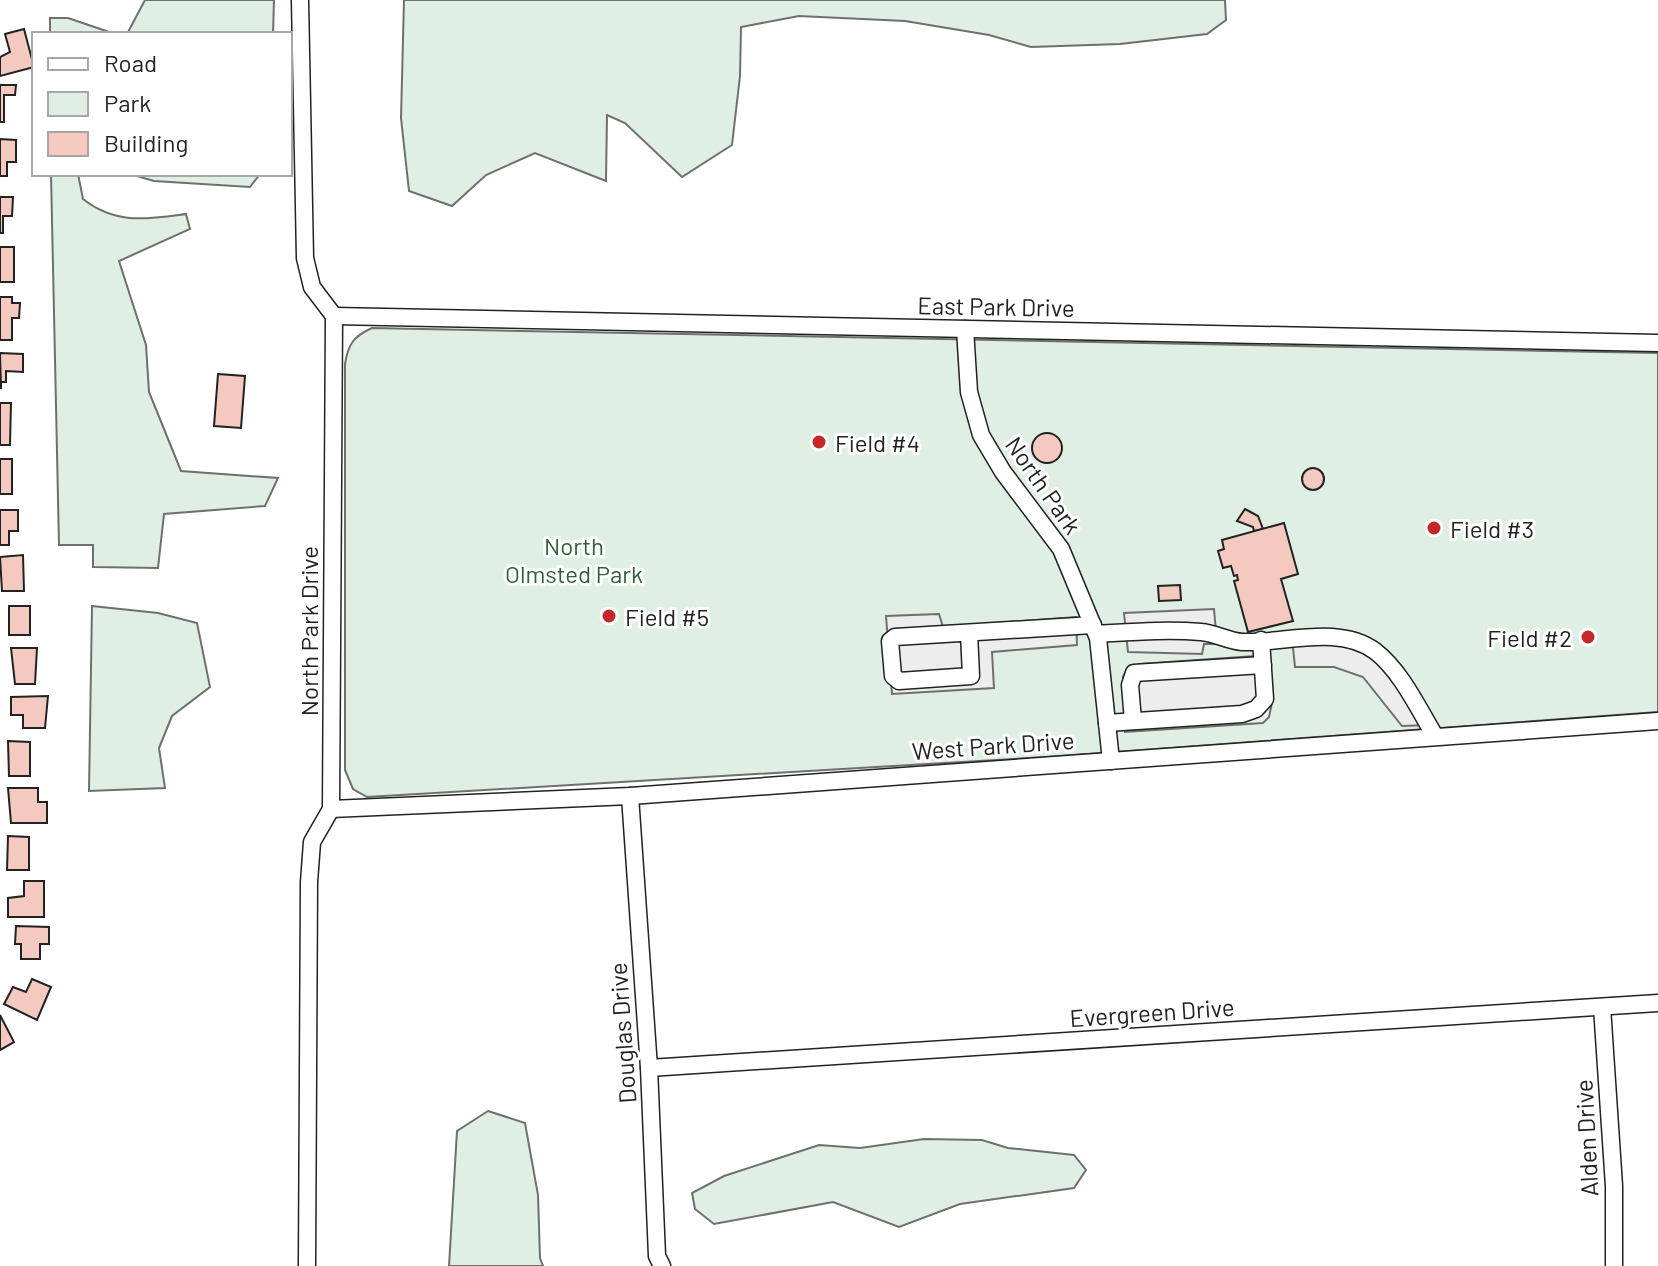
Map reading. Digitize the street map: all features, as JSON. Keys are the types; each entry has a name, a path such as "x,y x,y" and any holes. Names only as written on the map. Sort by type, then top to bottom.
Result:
{"street":[{"path":"300,0 305,258 312,287 334,316"},
{"name":"East Park Drive","path":"334,316 1658,343"},
{"name":"North Park Drive","path":"307,1266 309,882 312,842 331,809 334,316"},
{"name":"North Park","path":"965,329 969,392 981,435 1003,472 1061,549 1095,630 1111,761"},
{"path":"969,633 971,676 899,681 893,676 890,641 895,637 969,633 1169,630 1206,632 1242,642 1358,642 1374,651 1390,667 1435,736"},
{"path":"1107,723 1242,714 1256,709 1265,699 1261,640"},
{"path":"1133,721 1130,685 1134,673 1263,665"},
{"name":"West Park Drive","path":"331,809 630,796 1658,721"},
{"name":"Douglas Drive","path":"630,796 649,1068 657,1256 662,1266"},
{"name":"Evergreen Drive","path":"649,1068 1658,1003"},
{"name":"Alden Drive","path":"1602,1007 1614,1186 1614,1266"}],"green space":[{"path":"145,0 274,0 273,32 128,32"},
{"path":"404,0 1225,0 1226,20 1207,34 1120,44 1031,47 989,35 905,21 799,16 741,27 740,76 732,145 682,177 625,123 607,115 606,181 535,153 486,175 452,206 409,191 401,118"},
{"path":"50,18 68,18 109,32 50,32"},
{"path":"51,176 78,176 83,199 108,213 132,218 186,214 190,229 119,261 146,345 149,392 181,471 278,478 265,506 164,514 158,568 93,567 93,545 59,545"},
{"path":"137,176 258,176 250,187 154,181"},
{"name":"North Olmsted Park","path":"372,328 1658,353 1658,712 1046,757 367,797 353,789 345,770 345,364 353,342"},
{"path":"92,606 158,613 197,623 210,687 172,716 159,748 165,788 89,791"},
{"path":"488,1111 525,1123 538,1195 540,1258 543,1266 449,1266 457,1131"},
{"path":"924,1139 982,1140 1008,1148 1074,1155 1086,1170 1074,1188 960,1204 899,1227 833,1202 714,1224 695,1209 692,1193 724,1176 819,1145 860,1148"}],"shaded area":[{"path":"1214,609 1217,644 1204,644 1202,654 1128,652 1124,613"},
{"path":"939,614 943,627 1076,617 1077,645 992,652 994,688 892,694 886,616"},
{"path":"1292,638 1374,651 1428,725 1402,726 1363,677 1334,667 1295,667"},
{"path":"1269,655 1272,703 1269,717 1263,723 1125,732 1123,677 1127,669 1139,664"}],"building":[{"path":"24,29 32,68 0,76 0,57 10,52 5,34"},
{"path":"0,85 16,85 15,95 4,95 4,122 0,122"},
{"path":"0,139 16,140 16,162 7,162 7,176 0,176"},
{"path":"0,197 13,197 12,216 3,216 3,233 0,233"},
{"path":"0,247 14,247 14,282 0,282"},
{"path":"0,297 12,297 12,303 20,303 19,318 12,318 12,340 0,340"},
{"path":"0,353 23,354 23,372 6,371 6,382 1,382 1,389"},
{"path":"218,374 245,376 241,428 214,426"},
{"path":"0,403 11,403 10,445 0,445"},
{"path":"1047,433 1058,437 1062,448 1058,459 1047,463 1036,459 1032,448 1036,437"},
{"path":"0,459 12,459 12,494 0,494"},
{"path":"1309,468 1317,468 1324,479 1317,490 1309,490 1302,483 1302,475"},
{"path":"1245,509 1258,516 1263,529 1254,531 1253,527 1237,521"},
{"path":"0,510 18,510 18,531 9,531 9,545 0,545"},
{"path":"1284,523 1298,574 1281,579 1293,621 1248,632 1234,581 1238,580 1237,575 1234,576 1231,566 1223,568 1218,551 1224,549 1222,540"},
{"path":"23,555 24,591 2,591 0,557"},
{"path":"1180,585 1181,600 1159,601 1158,586"},
{"path":"9,606 30,606 30,635 9,635"},
{"path":"11,648 37,648 35,684 15,684"},
{"path":"48,696 45,728 23,728 23,715 11,715 11,697"},
{"path":"8,741 30,742 30,776 9,776"},
{"path":"8,788 38,788 38,802 47,802 47,823 11,823"},
{"path":"8,836 29,837 29,870 7,870"},
{"path":"24,881 44,881 44,917 8,917 8,898 24,896"},
{"path":"16,926 49,927 49,944 40,944 40,959 21,959 21,944 15,944"},
{"path":"32,979 51,987 37,1020 4,1004 13,987 26,992"},
{"path":"0,1015 14,1042 0,1050"}],"place":[{"name":"Field #4","path":"819,442"},
{"name":"Field #3","path":"1434,528"},
{"name":"Field #5","path":"609,616"},
{"name":"Field #2","path":"1588,637"}]}
